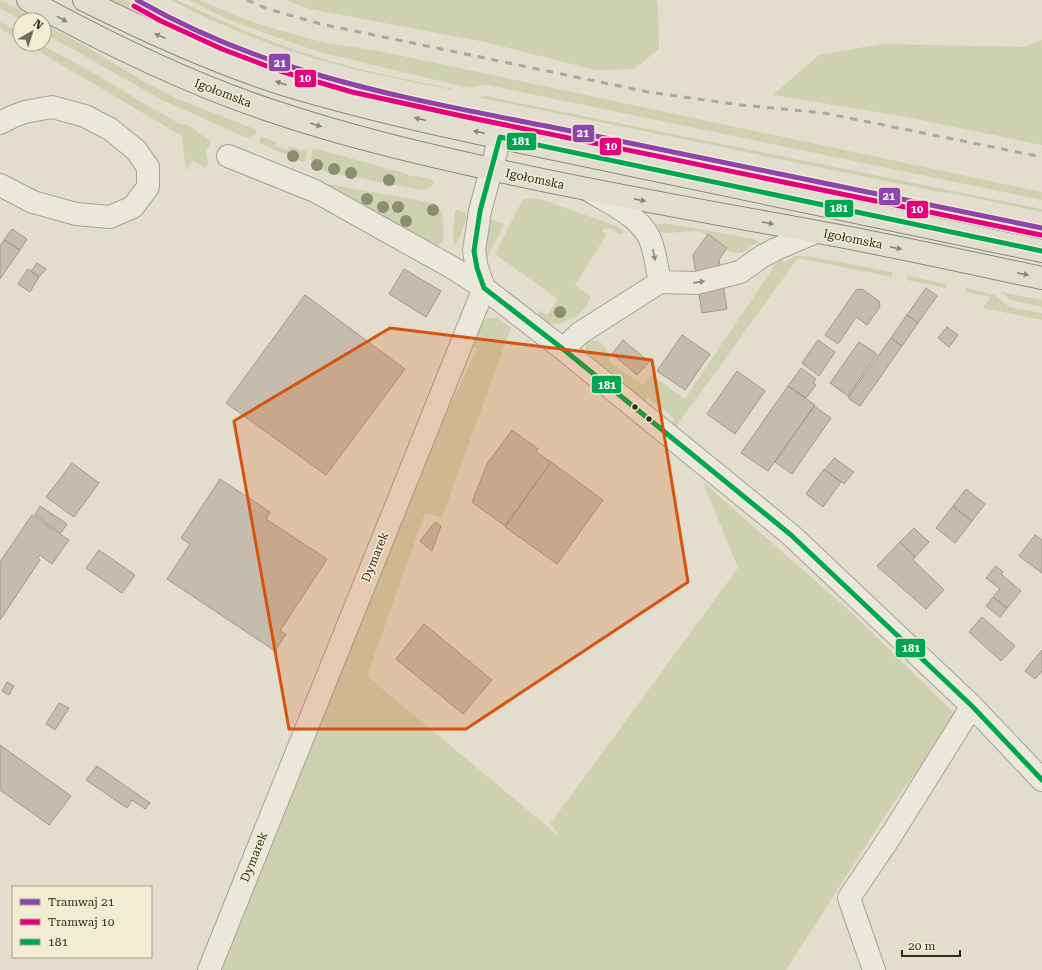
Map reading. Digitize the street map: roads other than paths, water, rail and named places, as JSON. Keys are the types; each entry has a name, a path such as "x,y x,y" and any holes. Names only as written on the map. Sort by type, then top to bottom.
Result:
{"main road":[{"name":"Igołomska","path":"28,0 82,30 131,54 195,82 266,109 331,130 395,148 590,191 816,232 1042,278"},
{"path":"84,0 146,30 186,47 284,84 360,106 500,137 1042,250"}],"street":[{"path":"0,123 25,112 52,107 85,116 110,129 136,150 148,167 148,187 133,207 110,217 76,214 47,206 33,202 0,186"},
{"path":"484,288 477,268 474,252 480,211 500,137"},
{"path":"228,156 315,191 453,268 484,288 563,349 791,535 972,706 1042,780"},
{"path":"590,191 632,218 644,229 652,244 660,282"},
{"path":"563,349 580,333 660,282 697,283 740,272 776,248 816,232"},
{"name":"Dymarek","path":"208,970 484,288"},
{"path":"874,970 849,898 892,834 972,706"}],"railway":[{"path":"247,0 268,9 321,24 648,92 741,105 824,113 1042,157"}],"tram line":[{"name":"21","path":"137,0 154,10 227,44 283,64 394,95 1042,228"},
{"name":"10","path":"134,6 161,21 222,49 280,71 352,92 1041,235"}]}
